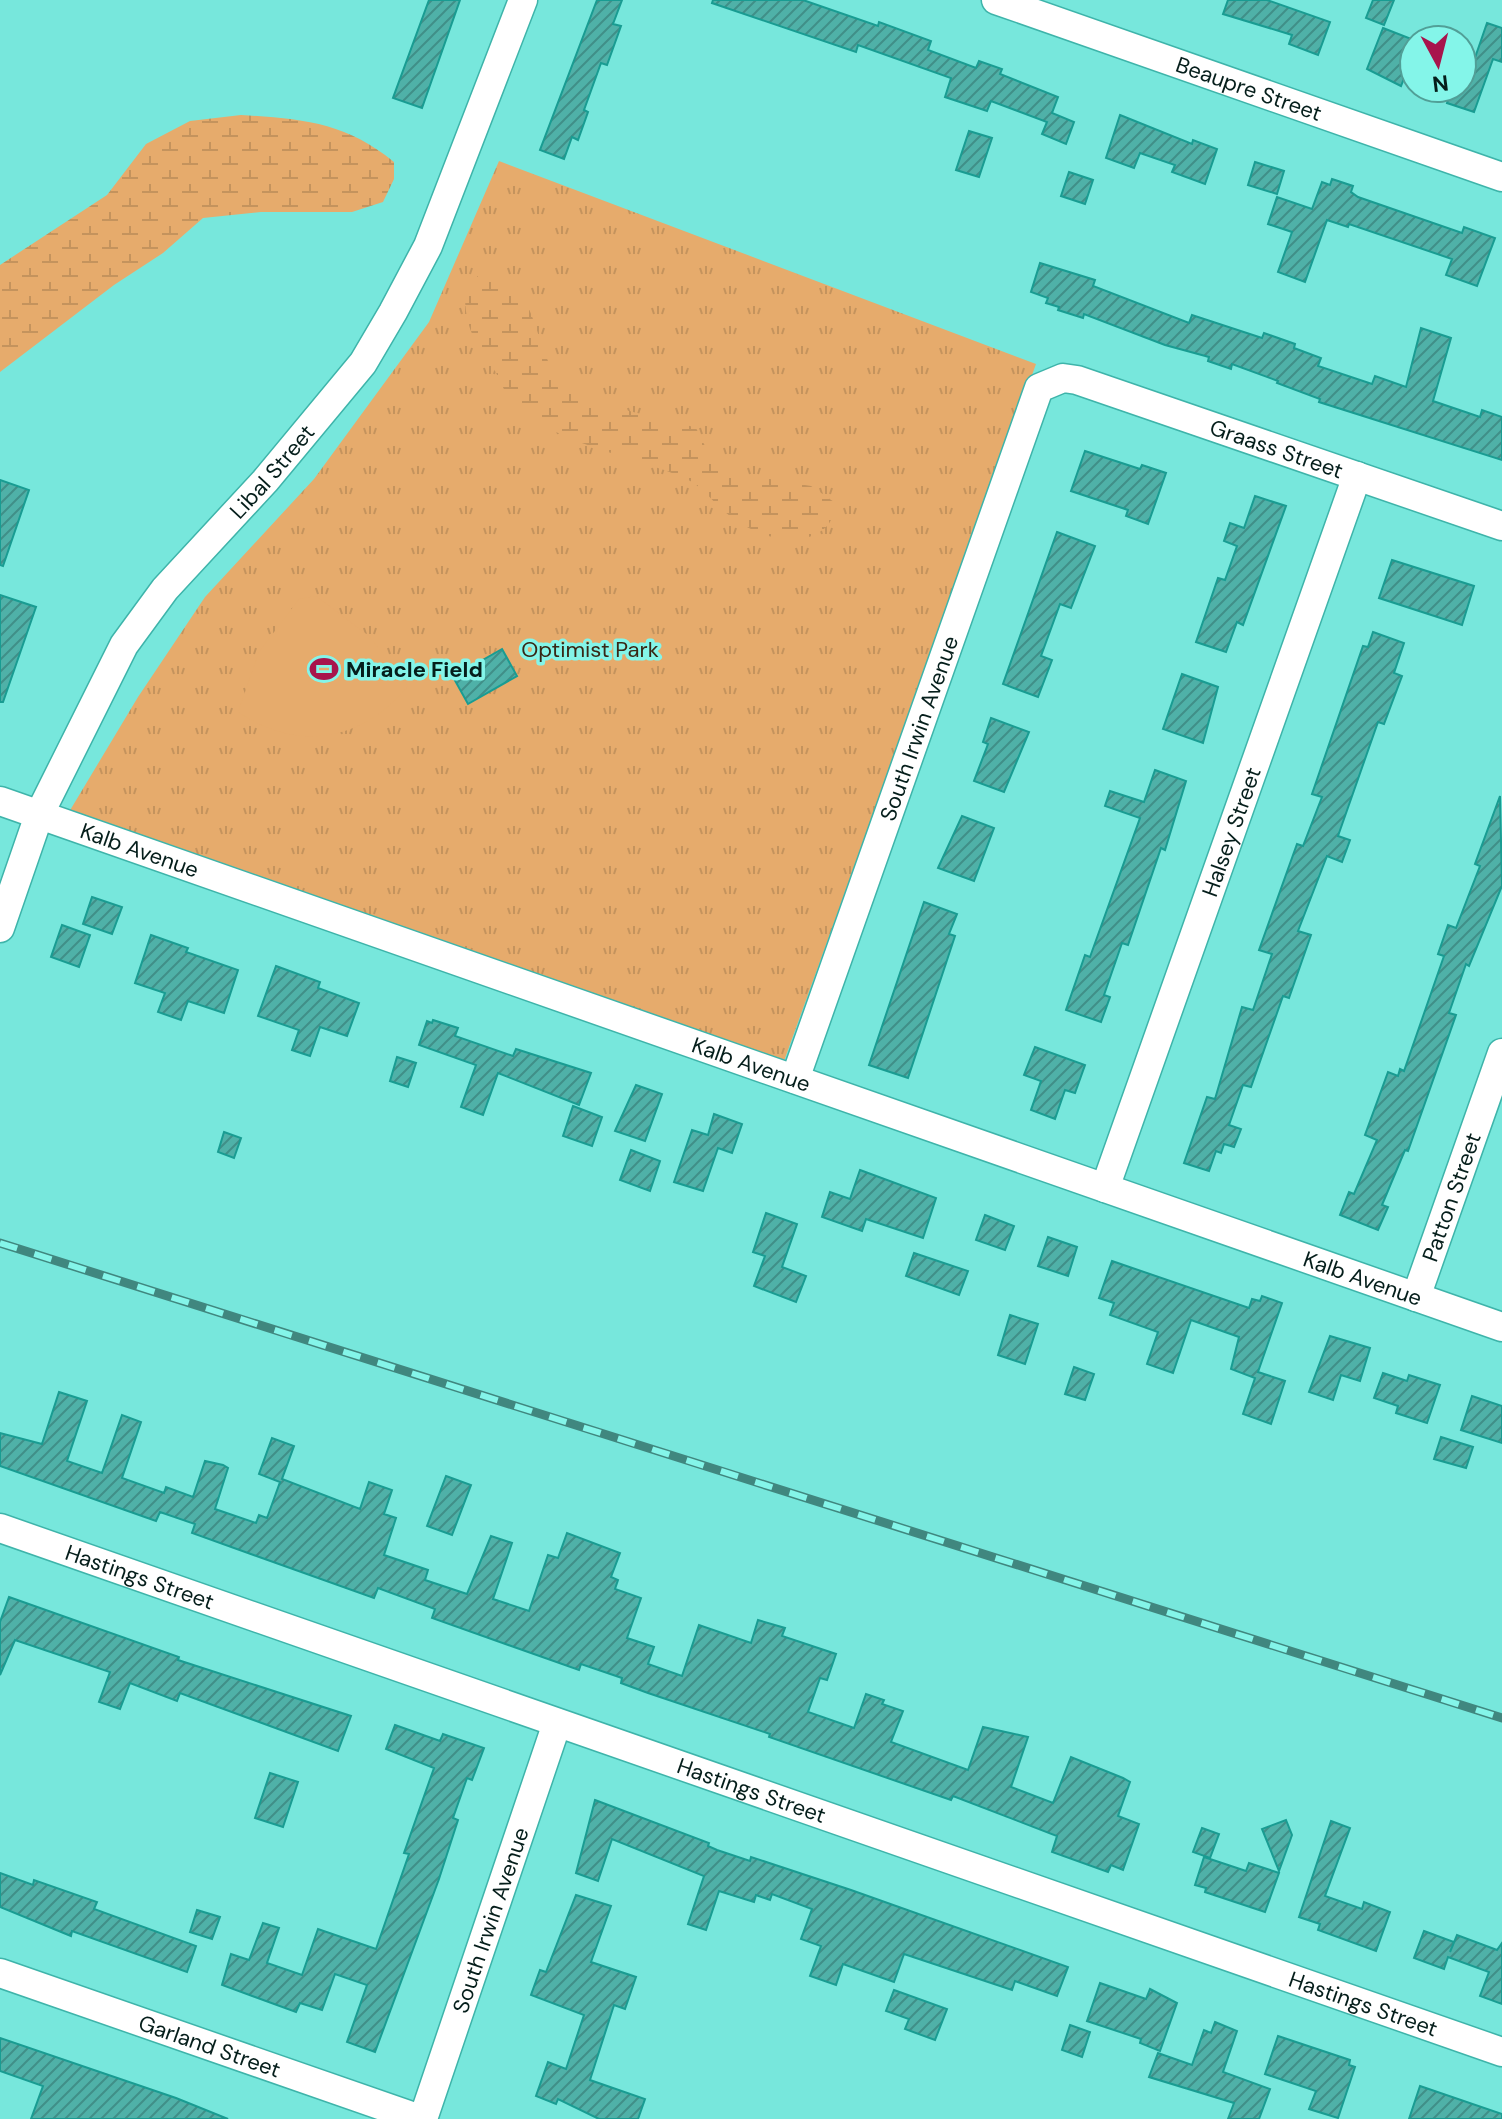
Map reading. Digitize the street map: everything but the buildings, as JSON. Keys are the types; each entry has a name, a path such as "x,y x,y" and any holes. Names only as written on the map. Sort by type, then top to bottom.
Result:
{"street":[{"name":"Libal Street","path":"0,928 39,815 124,645 165,589 265,481 363,363 393,312 428,246 523,0"},
{"name":"Beaupre Street","path":"996,0 1502,177"},
{"name":"Graass Street","path":"1049,381 1077,380 1502,526"},
{"name":"South Irwin Avenue","path":"795,1079 1032,398 1049,381"},
{"name":"Halsey Street","path":"1105,1188 1357,476"},
{"name":"Kalb Avenue","path":"0,801 1502,1327"},
{"name":"Patton Street","path":"1416,1297 1502,1053"},
{"name":"Hastings Street","path":"0,1528 1502,2052"},
{"name":"South Irwin Avenue","path":"421,2119 557,1723"},
{"name":"Garland Street","path":"0,1973 421,2119"}],"green space":[{"path":"241,115 322,125 358,138 376,149 394,162 394,179 383,202 352,212 261,212 203,218 163,253 114,285 0,372 0,265 107,195 146,144 190,121"},
{"name":"Optimist Park","path":"499,161 1036,364 784,1061 69,812 138,697 205,597 314,479 429,322"},
{"path":"480,274 505,279 516,288 532,315 549,363 556,376 566,385 613,407 696,428 712,460 739,474 811,486 834,502 832,518 827,526 804,538 782,539 759,533 730,516 691,482 568,437 526,413 507,394 471,332 465,288"},
{"name":"Miracle Field","path":"316,596 369,636 408,686 390,705 350,729 328,735 283,733 238,712 259,652 299,599"}],"railway":[{"path":"0,1243 1502,1718"}],"place":[{"name":"Miracle Field","path":"324,669"}]}
